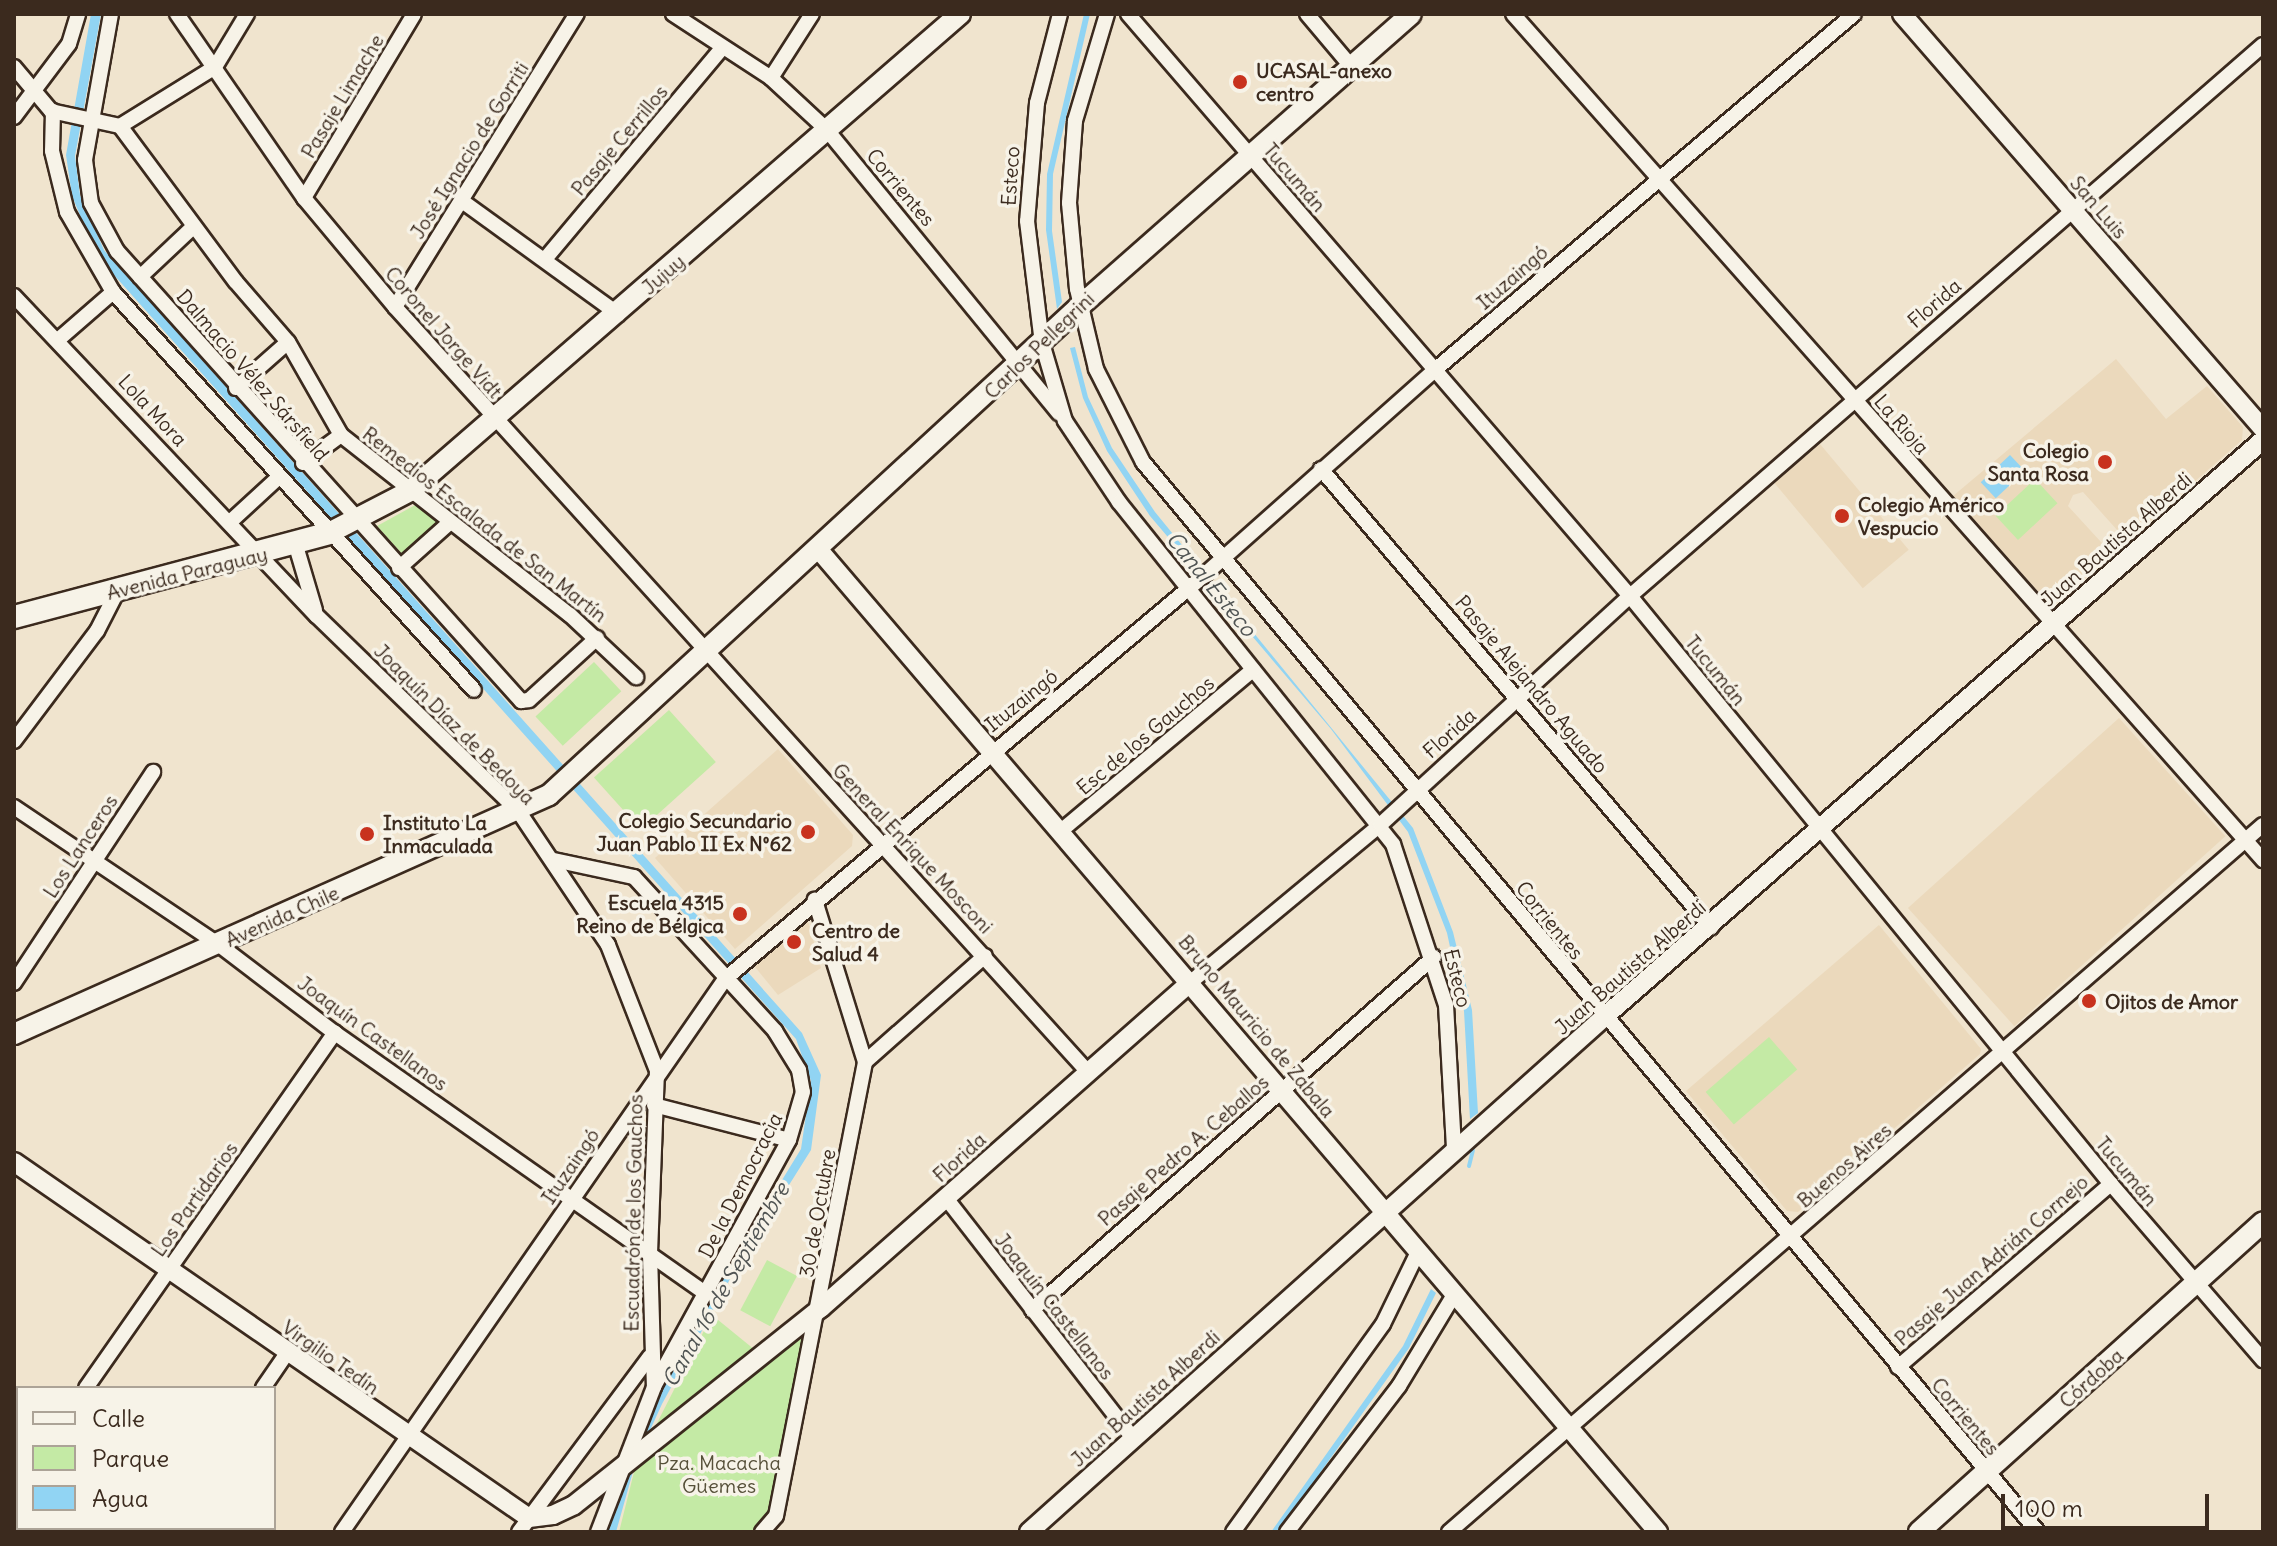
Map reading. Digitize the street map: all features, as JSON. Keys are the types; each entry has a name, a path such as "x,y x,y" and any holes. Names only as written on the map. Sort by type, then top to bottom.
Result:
{"main road":[{"name":"Jujuy","path":"357,521 410,491 618,314 960,14"},
{"name":"Carlos Pellegrini","path":"549,795 706,655 1248,153 1411,14"},
{"name":"Avenida Paraguay","path":"14,617 296,546 357,521"},
{"name":"Avenida Chile","path":"14,1034 519,812 549,795"},
{"name":"Córdoba","path":"1919,1532 2263,1222"}],"street":[{"path":"14,117 30,90 69,44 78,14"},
{"name":"Dalmacio Vélez Sársfield","path":"111,14 89,119 85,160 91,203 117,251 303,463 521,701 529,700 597,638"},
{"name":"Coronel Jorge Vidt","path":"177,14 304,198 494,420 706,655"},
{"path":"14,67 30,90 57,113 120,126 215,67 247,14"},
{"name":"Pasaje Limache","path":"304,198 414,14"},
{"name":"José Ignacio de Gorriti","path":"395,307 577,14"},
{"name":"Corrientes","path":"673,14 771,78 827,130 1065,421 1119,502 1191,586 1253,670 1383,822"},
{"path":"771,78 812,14"},
{"name":"Esteco","path":"1042,343 1032,277 1029,168 1037,103 1060,14"},
{"path":"1080,306 1069,203 1075,121 1107,14"},
{"name":"Tucumán","path":"1128,14 1630,596 2111,1184 2263,1360"},
{"path":"1307,14 1350,65"},
{"name":"La Rioja","path":"1513,14 2263,860"},
{"name":"Ituzaingó","path":"342,1532 573,1199 657,1071 725,979 881,842 1218,563 1321,469 1658,177 1854,14"},
{"name":"San Luis","path":"1902,14 2263,429"},
{"name":"Florida","path":"628,1460 821,1308 1191,982 1383,822 1630,596 2263,45"},
{"name":"Pasaje Cerrillos","path":"546,258 723,47"},
{"path":"57,113 52,151 67,212 113,292 474,690"},
{"name":"Remedios Escalada de San Martín","path":"120,126 193,227 288,342 341,435 448,524 597,638 636,677"},
{"path":"462,201 546,258 618,314"},
{"path":"140,277 193,227"},
{"path":"59,339 113,292"},
{"name":"Lola Mora","path":"14,296 59,339 259,555"},
{"name":"Corrientes","path":"1080,306 1096,369 1117,419 1158,482 1218,563 2038,1532"},
{"path":"236,388 288,342"},
{"name":"Corrientes","path":"1042,343 1065,421"},
{"path":"303,463 341,435"},
{"name":"Juan Bautista Alberdi","path":"1029,1532 1603,1018 1822,830 2263,440"},
{"name":"Pasaje Alejandro Aguado","path":"1321,469 1711,927"},
{"path":"230,522 279,477"},
{"path":"399,568 448,524"},
{"path":"296,546 317,616"},
{"name":"Bruno Mauricio de Zabala","path":"819,550 1062,830 1658,1532"},
{"name":"Joaquín Díaz de Bedoya","path":"259,555 317,616 519,812 608,945 657,1071"},
{"path":"14,741 97,631 118,590"},
{"name":"General Enrique Mosconi","path":"706,655 881,842 1088,1072"},
{"name":"Esc de los Gauchos","path":"1062,830 1253,670"},
{"name":"Los Lanceros","path":"14,983 153,772"},
{"name":"Joaquín Castellanos","path":"14,807 218,944 335,1033 706,1294"},
{"name":"Esteco","path":"1383,822 1434,957 1446,1005 1454,1150"},
{"name":"Buenos Aires","path":"1449,1532 2263,825"},
{"name":"De la Democracia","path":"554,860 634,877 775,1031 799,1070 803,1092 789,1140 654,1387 598,1532"},
{"name":"30 de Octubre","path":"762,1532 776,1516 821,1308 865,1062 815,900"},
{"path":"865,1062 985,956"},
{"name":"Pasaje Pedro A. Ceballos","path":"1032,1310 1434,957"},
{"name":"Los Partidarios","path":"87,1386 335,1033"},
{"name":"Escuadrón de los Gauchos","path":"654,1387 650,1356 650,1254 657,1071"},
{"path":"654,1105 789,1140"},
{"name":"Virgilio Tedín","path":"14,1162 409,1438 526,1527"},
{"name":"Pasaje Juan Adrián Cornejo","path":"1898,1367 2111,1184"},
{"name":"Joaquín Castellanos","path":"946,1198 1133,1438"},
{"path":"1233,1532 1383,1324 1419,1250"},
{"path":"1287,1532 1399,1386 1455,1293"},
{"path":"264,1386 287,1353"},
{"name":"Escuadrón de los Gauchos","path":"526,1527 650,1356"},
{"path":"526,1527 574,1505 628,1460"}],"shaded area":[{"name":"Colegio Santa Rosa","path":"2116,359 2166,419 2207,386 2243,427 2242,440 2127,541 2083,492 2073,495 2068,506 2112,554 2057,603 2048,602 1953,496"},
{"name":"Colegio Américo Vespucio","path":"1820,444 1909,550 1863,588 1774,483"},
{"path":"2119,718 2225,836 2014,1026 1908,908"},
{"path":"778,749 853,835 852,846 735,949 655,858"},
{"name":"Centro de Salud 4","path":"800,920 808,921 821,968 778,995 751,962"},
{"path":"1879,925 1981,1049 1980,1054 1798,1212 1787,1211 1686,1091"}],"green space":[{"path":"2035,479 2058,503 2018,540 1996,516"},
{"path":"417,504 439,523 403,555 377,526"},
{"path":"594,662 621,691 563,746 535,717"},
{"path":"669,710 716,762 641,830 594,778"},
{"path":"1769,1037 1797,1069 1734,1125 1706,1092"},
{"path":"767,1260 797,1276 770,1326 740,1310"},
{"path":"712,1315 755,1350 656,1425"},
{"name":"Pza. Macacha Güemes","path":"807,1330 773,1512 756,1532 619,1532 636,1464"}],"water":[{"name":"Canal 16 de Septiembre","path":"91,14 101,14 75,156 80,195 104,250 802,1033 821,1075 811,1150 730,1279 662,1404 636,1461 616,1532 608,1532 610,1516 654,1404 724,1275 801,1149 811,1081 796,1039 97,256 72,196 66,155"},
{"path":"1084,14 1090,14 1053,174 1052,231 1062,302 1057,309 1046,230 1047,174"},
{"name":"Canal Esteco","path":"1075,347 1088,397 1112,448 1155,512 1413,828 1453,932 1472,1010 1478,1113 1470,1119 1464,1011 1447,933 1408,832 1331,729 1150,516 1107,451 1083,398 1070,348"},
{"path":"2010,455 2025,471 1996,498 1981,482"},
{"path":"1431,1289 1436,1293 1409,1348 1278,1532 1271,1532 1403,1346"}],"waterway":[{"path":"1469,1166 1473,1150"}],"place":[{"name":"UCASAL-anexo centro","path":"1240,82"},
{"name":"Colegio Santa Rosa","path":"2105,462"},
{"name":"Colegio Américo Vespucio","path":"1842,516"},
{"name":"Colegio Secundario Juan Pablo II Ex N°62","path":"808,832"},
{"name":"Instituto La Inmaculada","path":"367,834"},
{"name":"Escuela 4315 Reino de Bélgica","path":"740,914"},
{"name":"Centro de Salud 4","path":"794,942"},
{"name":"Ojitos de Amor","path":"2089,1001"}]}
